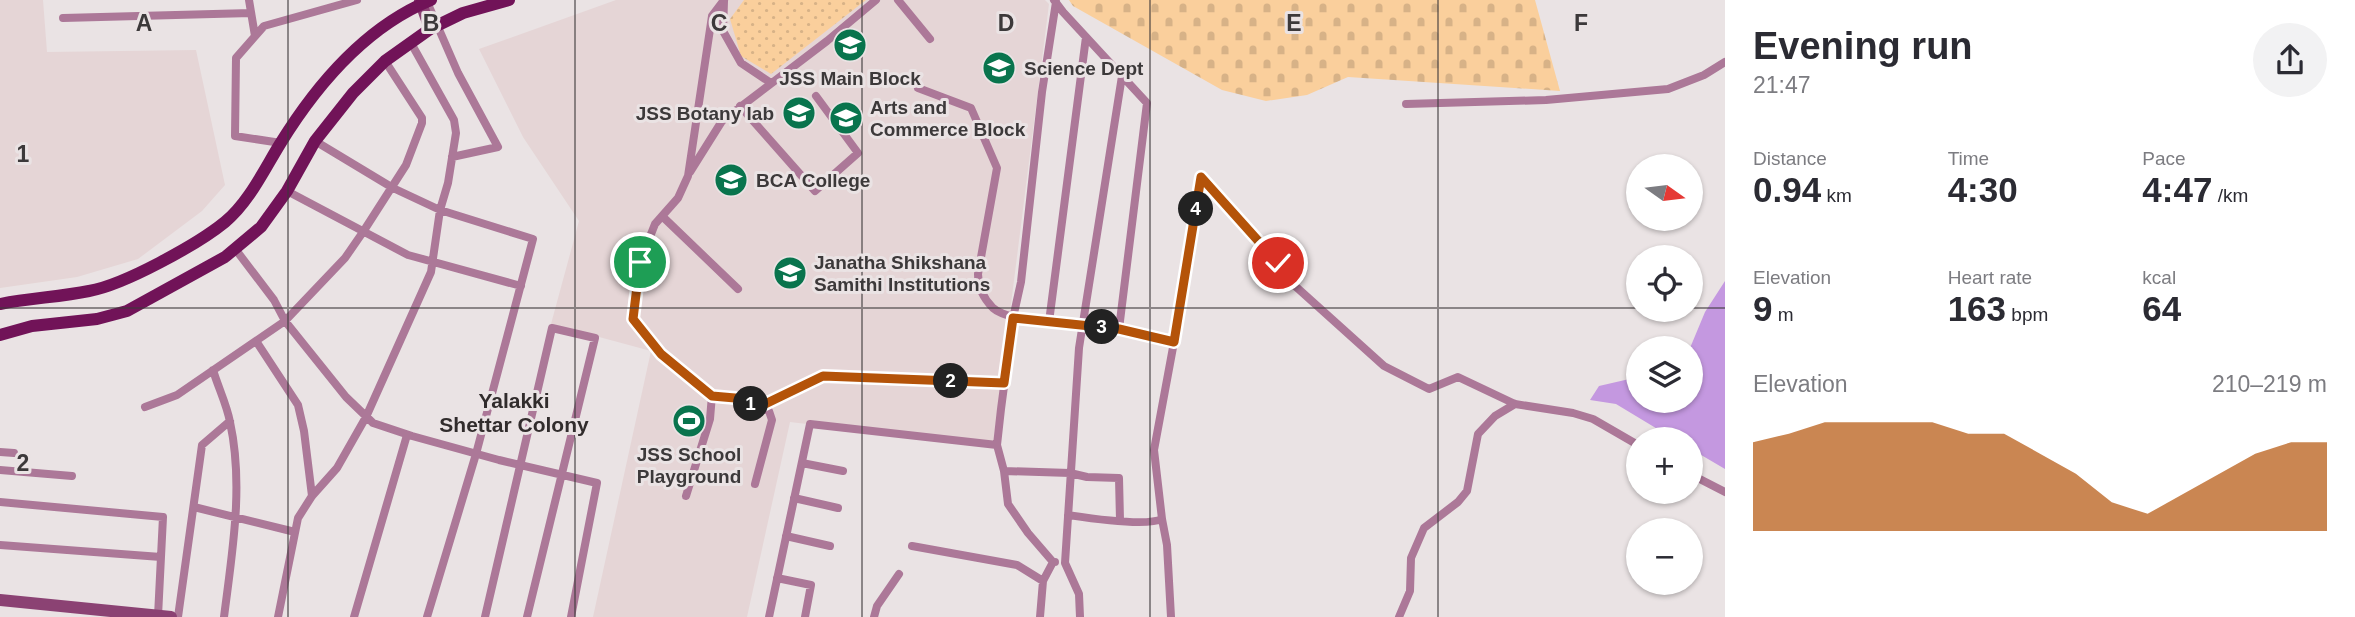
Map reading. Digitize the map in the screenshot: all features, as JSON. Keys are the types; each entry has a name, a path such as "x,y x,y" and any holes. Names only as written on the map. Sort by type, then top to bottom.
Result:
{"main road":[{"path":"0,335 32,326 97,319 127,311 236,250 261,227 287,191 315,141 353,93 385,61 433,28 463,13 509,0"},
{"path":"0,304 89,291 118,283 208,234 241,206 302,109 346,57 403,11 425,1"}],"street":[{"path":"249,0 255,36"},
{"path":"281,143 235,136 236,58 264,26 357,0"},
{"path":"724,0 723,31 741,63 771,83"},
{"path":"688,176 712,16 724,0"},
{"path":"755,484 772,420 769,411 735,398 712,396 661,354 633,319 640,262 655,224 678,198 688,176 722,121 876,0"},
{"path":"898,0 930,39"},
{"path":"425,1 433,28 498,147 452,157"},
{"path":"1055,1 1147,103 1119,329"},
{"path":"1055,1 1021,282 1013,318 997,445 1004,471 1008,504 1053,562 1065,563"},
{"path":"63,18 251,13"},
{"path":"1049,322 1086,37"},
{"path":"278,617 298,518 312,496 337,468 366,417 430,272 456,133 454,120 411,43"},
{"path":"145,407 177,395 285,321 345,258 393,188 413,149 422,118 385,61"},
{"path":"1406,104 1546,100 1668,89 1704,75 1725,62"},
{"path":"1080,617 1079,594 1065,563 1070,473 1083,326 1122,76"},
{"path":"918,88 971,108 997,168 978,274 978,288 994,309 1013,318 1119,329 1174,342"},
{"path":"740,106 815,191 858,153 816,96"},
{"path":"315,141 393,188 440,210 533,239 476,454 426,617"},
{"path":"1171,617 1167,545 1154,450 1201,177 1294,285 1384,366 1429,389 1458,377 1515,404 1573,412 1593,419 1626,438"},
{"path":"287,191 408,255 521,286"},
{"path":"662,216 738,289"},
{"path":"236,250 274,300 285,321 346,397 373,423 476,454 597,483 571,617"},
{"path":"485,617 552,328 595,338 527,617"},
{"path":"256,341 298,405 312,496"},
{"path":"213,370 230,421 236,464 236,517 224,617"},
{"path":"759,407 823,376 1004,383"},
{"path":"685,496 710,419 712,396"},
{"path":"1399,617 1410,592 1411,558 1424,527 1458,502 1467,491 1478,434 1495,416 1515,404"},
{"path":"178,617 202,445 230,421"},
{"path":"769,617 810,425 997,445"},
{"path":"354,617 407,435"},
{"path":"0,452 14,453"},
{"path":"802,463 844,471"},
{"path":"0,470 72,476"},
{"path":"1004,471 1119,478 1120,520"},
{"path":"1703,481 1725,492"},
{"path":"794,498 838,508"},
{"path":"0,502 163,517 158,616"},
{"path":"194,507 295,532"},
{"path":"1068,515 1135,523 1157,522 1162,519"},
{"path":"786,536 830,546"},
{"path":"0,545 161,557"},
{"path":"912,547 1017,565 1043,581"},
{"path":"1040,617 1043,581 1053,562"},
{"path":"874,617 877,606 899,574"},
{"path":"777,578 811,584 804,617"},
{"path":"0,600 171,617"}],"shaded area":[{"path":"0,0 43,0 47,52 196,50 225,185 202,211 138,259 77,277 0,288"},
{"name":"Janatha Shikshana Samithi Institutions","path":"616,0 1045,0 1049,4 993,446 790,422 747,617 593,617 651,351 551,324 579,221 523,137 479,49"},
{"path":"1725,281 1725,469 1703,456 1703,427 1654,427 1631,413 1703,413 1703,336 1695,336 1705,312"},
{"path":"1626,380 1626,410 1616,404 1590,400 1599,386"}],"green space":[{"path":"744,0 866,0 771,74 741,56 730,19"},
{"path":"1069,0 1535,0 1560,91 1348,77 1307,95 1266,101 1222,90 1073,6"}],"place":[{"name":"JSS Main Block","path":"850,45"},
{"name":"Science Dept","path":"999,68"},
{"name":"JSS Botany lab","path":"799,113"},
{"name":"Arts and Commerce Block","path":"846,118"},
{"name":"BCA College","path":"731,180"},
{"name":"Janatha Shikshana Samithi Institutions","path":"790,273"},
{"name":"JSS School Playground","path":"689,421"}],"district":[{"name":"Yalakki Shettar Colony","path":"514,413"}],"route":[{"path":"640,262 633,319 661,354 712,396 735,398 759,407 823,376 1004,383 1013,318 1119,329 1174,342 1201,177 1278,263"}]}
